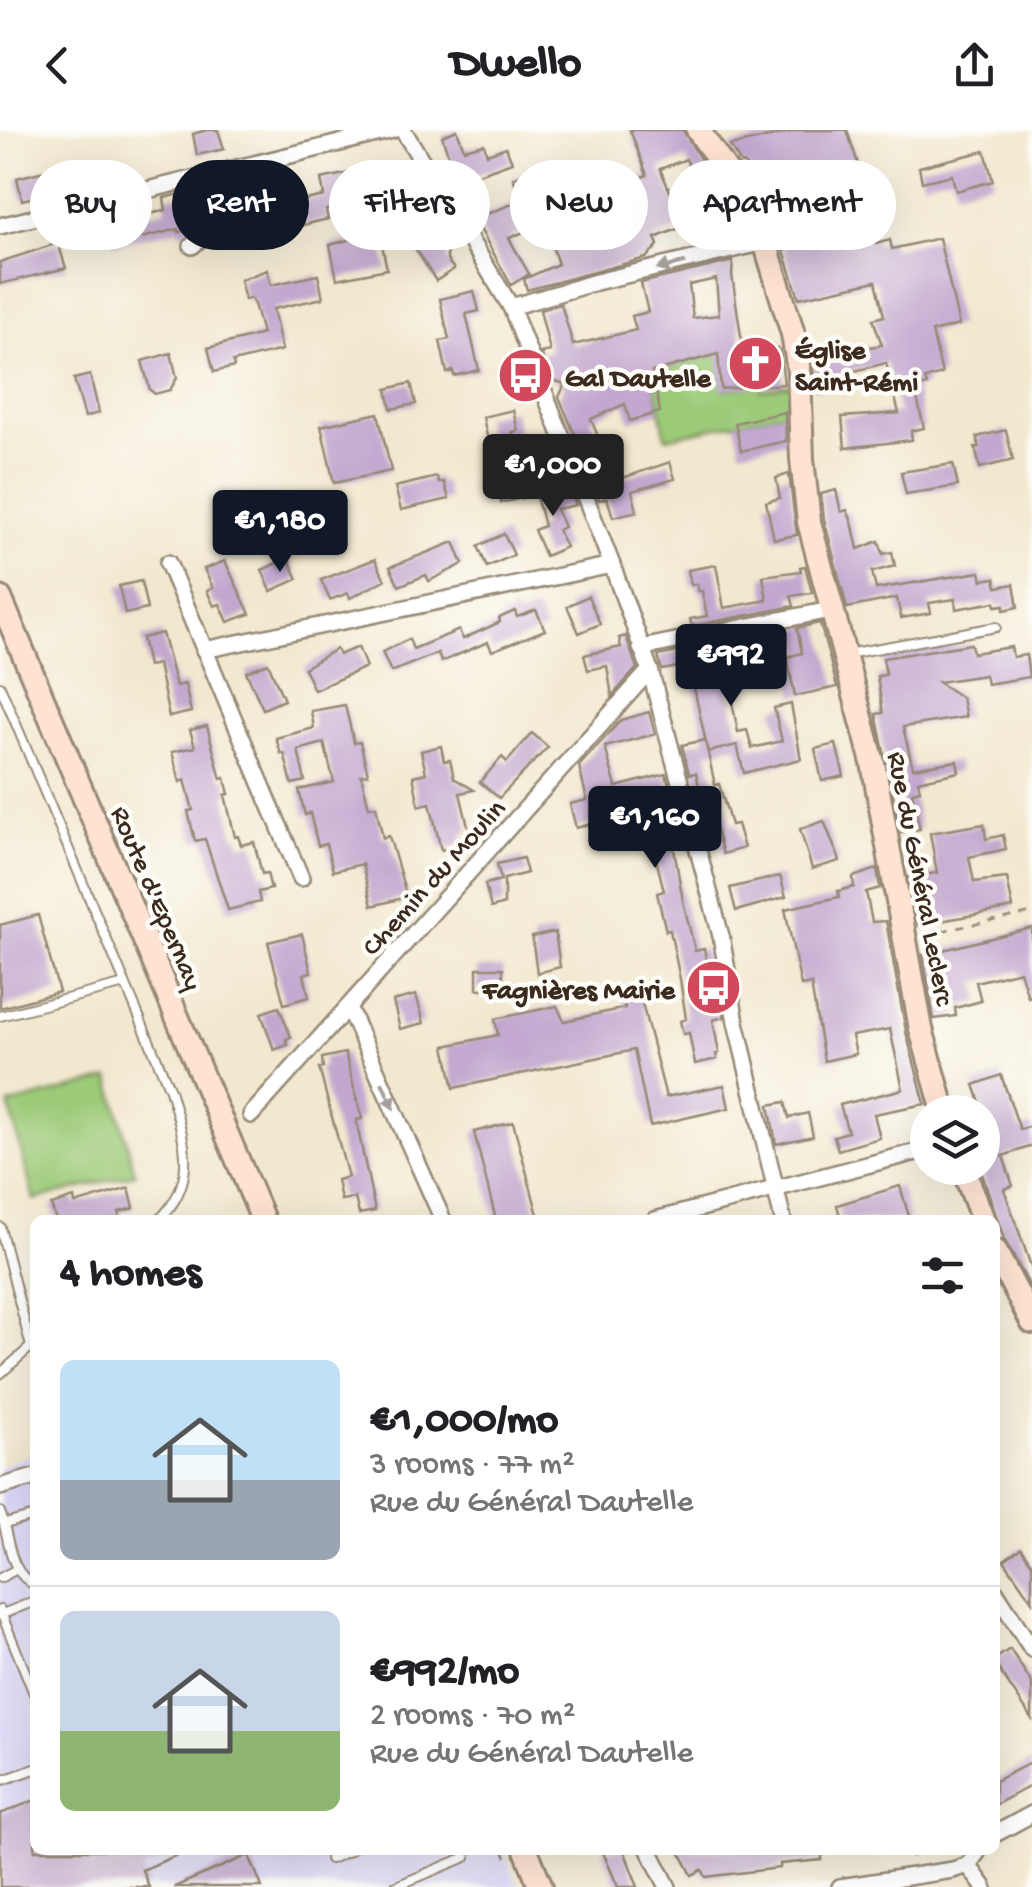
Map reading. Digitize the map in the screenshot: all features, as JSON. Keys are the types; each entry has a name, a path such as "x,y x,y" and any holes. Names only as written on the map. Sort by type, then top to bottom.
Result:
{"street":[{"path":"403,130 510,308 650,670 721,936 736,1022 782,1215"},
{"name":"Rue du Général Leclerc","path":"698,130 718,160"},
{"path":"271,160 388,131"},
{"path":"0,226 172,184"},
{"path":"510,308 596,282 735,250"},
{"name":"Rue du Général Leclerc","path":"767,250 797,352 805,494 830,610 873,763 902,938 939,1095"},
{"path":"168,563 300,878"},
{"path":"204,650 612,565"},
{"name":"Route d'Epernay","path":"0,598 261,1215"},
{"path":"642,648 830,610"},
{"name":"Chemin du Moulin","path":"251,1115 650,670"},
{"path":"348,1007 441,1215"},
{"path":"673,1215 910,1154"},
{"path":"969,1185 981,1215"},
{"path":"1000,1261 1032,1322"},
{"path":"0,1487 30,1479"},
{"path":"0,1498 30,1480"},
{"path":"1001,1615 1032,1649"},
{"path":"1000,1831 1032,1814"},
{"path":"528,1855 541,1887"},
{"path":"652,1855 668,1887"},
{"path":"840,1887 952,1870 968,1865 975,1855"},
{"path":"968,1865 984,1887"}],"lane":[{"path":"843,655 996,626"},
{"path":"0,686 156,1053 182,1134 185,1181 180,1196 163,1215"},
{"path":"0,1016 125,984"},
{"path":"0,1227 30,1334"},
{"path":"0,1374 30,1348"},
{"path":"0,1512 4,1536 17,1569 30,1582"},
{"path":"5,1524 30,1517"},
{"path":"0,1578 17,1569"},
{"path":"30,1603 1,1613 30,1684"},
{"path":"0,1782 30,1771"},
{"path":"330,1859 339,1855"},
{"path":"394,1887 465,1855"}],"path":[{"path":"902,938 1032,913"}],"shaded area":[{"path":"30,1455 30,1855 505,1855 519,1887 0,1887 0,1467"}],"green space":[{"path":"720,353 725,389 761,384 762,390 791,384 791,411 666,438 652,372"},
{"path":"110,1078 135,1174 34,1200 9,1105"}],"building":[{"path":"218,130 224,149 197,155 193,134"},
{"path":"457,130 464,149 484,144 487,154 506,147 511,160 490,170 490,160 450,160 442,136"},
{"path":"630,130 683,130 701,160 668,160 668,166 660,169 668,187 668,233 655,238 658,245 646,258 527,290 524,279 558,264 553,250 648,250 648,160 641,160"},
{"path":"799,130 847,130 857,160 739,160 730,146"},
{"path":"985,151 993,181 956,191 952,175 922,182 919,167"},
{"path":"30,175 30,198 22,200 17,178"},
{"path":"329,177 328,219 309,224 309,199 324,196 321,179"},
{"path":"172,196 172,230 152,235 152,214 166,210 164,198"},
{"path":"510,205 510,250 516,250 529,274 511,285 490,247 490,213"},
{"path":"939,238 959,325 932,332 942,374 925,379 927,385 915,389 924,428 911,431 912,440 845,448 842,417 899,413 886,363 831,377 826,389 815,390 812,356 882,345 873,319 884,316 876,281 799,298 784,250 896,250"},
{"path":"37,250 60,250 66,268 0,284 0,262"},
{"path":"331,250 383,250 387,269 337,279"},
{"path":"416,250 447,250 447,260 454,269 436,281"},
{"path":"733,261 742,343 766,342 780,350 784,384 721,389 718,354 652,372 660,412 630,421 625,404 591,419 599,439 580,447 559,397 565,384 552,380 541,353 550,351 540,310 561,304 573,345 636,330 632,316 648,312 641,283","holes":["716,279 719,315 693,318 689,285"]},
{"path":"267,270 271,285 318,275 323,298 273,309 282,350 233,362 234,367 214,372 208,348 262,334 255,307 251,298 245,300 240,280"},
{"path":"474,291 479,311 466,314 479,370 454,376 453,371 447,373 440,341 449,339 440,299"},
{"path":"171,353 177,378 170,390 155,394 150,390 142,361"},
{"path":"90,375 99,413 85,417 74,379"},
{"path":"411,383 416,404 391,409 387,389"},
{"path":"513,410 518,431 512,432 515,444 511,445 522,498 501,503 483,417"},
{"path":"785,412 786,441 741,451 735,423"},
{"path":"378,413 391,471 334,483 321,426"},
{"path":"1006,430 1013,460 980,468 975,448 979,447 977,437"},
{"path":"670,462 675,479 632,491 637,511 613,517 607,498 599,500 591,477 615,468 620,479"},
{"path":"953,464 958,486 906,494 901,472"},
{"path":"789,474 797,535 774,539 766,502 780,498 776,478"},
{"path":"437,477 439,483 444,482 449,499 401,510 395,487"},
{"path":"570,488 576,505 556,509 564,527 558,530 566,547 545,556 534,530 544,526 536,496"},
{"path":"836,490 841,512 847,510 852,522 858,549 879,541 883,554 892,552 895,566 872,572 876,589 980,572 982,580 995,578 997,587 1014,584 1018,607 1004,610 1004,605 996,606 995,602 956,609 955,599 929,603 931,613 901,618 897,598 847,608 821,494"},
{"path":"504,534 514,555 487,567 478,546"},
{"path":"454,542 463,564 429,581 426,575 399,586 390,567"},
{"path":"288,558 298,579 271,591 262,570"},
{"path":"375,559 385,580 350,598 348,593 330,600 321,580"},
{"path":"225,561 250,614 228,622 220,604 214,606 207,591 213,588 204,569"},
{"path":"716,565 724,608 767,600 763,576 801,571 800,567 805,566 812,593 791,596 794,606 692,626 690,619 707,616 702,591 698,591 697,584 691,585 688,570"},
{"path":"141,581 147,609 125,614 119,586"},
{"path":"588,596 600,624 579,633 567,606"},
{"path":"536,610 545,630 492,651 488,642 441,662 438,653 391,672 382,652 409,639 413,649 459,630 463,639 515,611 517,617"},
{"path":"820,623 837,687 795,696 787,657 802,653 797,628"},
{"path":"162,633 176,686 185,684 191,712 169,717 158,664 148,666 142,638"},
{"path":"626,636 637,668 612,696 607,666 588,670 584,655 621,647 619,638"},
{"path":"725,642 738,732 747,730 752,748 782,741 774,708 791,704 801,759 744,773 737,745 708,752 689,665 662,670 658,656"},
{"path":"971,644 973,653 1011,647 1013,657 1026,655 1029,677 987,684 985,675 938,682 962,698 966,717 903,727 913,768 957,761 959,772 918,781 920,790 912,792 920,829 901,832 876,714 883,713 877,676 886,675 883,658"},
{"path":"358,647 366,667 314,690 304,668 336,649 339,655"},
{"path":"268,663 284,700 263,709 246,672"},
{"path":"345,705 354,743 360,742 368,774 361,775 369,807 376,806 383,838 389,836 407,897 372,906 362,864 333,871 326,844 318,846 310,813 305,815 299,790 334,782 324,743 298,750 305,781 292,784 276,738 314,728 311,711"},
{"path":"649,712 655,734 605,747 616,787 666,774 673,801 666,802 683,901 695,951 704,949 711,980 717,979 724,1017 713,1020 717,1059 695,1064 689,1033 683,1034 680,1021 686,1019 680,979 657,893 664,891 652,843 632,848 625,822 612,826 610,819 576,828 570,804 587,800 579,766 621,720"},
{"path":"207,726 221,779 225,778 235,837 241,845 254,842 262,874 267,873 271,889 258,892 260,902 228,910 205,839 195,841 188,811 193,810 172,752 195,747 190,730"},
{"path":"532,733 548,747 499,798 480,782 502,757 507,762"},
{"path":"705,740 715,785 719,784 731,825 737,824 744,848 723,854 711,812 706,813 696,773 689,774 682,745"},
{"path":"836,744 844,776 822,781 815,749"},
{"path":"441,746 444,761 450,760 454,778 474,790 460,793 469,831 464,832 458,846 441,850 430,803 419,806 413,776 426,773 421,751"},
{"path":"824,821 840,861 812,869 800,829"},
{"path":"984,824 986,839 1003,835 1006,849 969,857 974,882 1007,878 1013,908 918,925 909,877 937,873 930,833"},
{"path":"523,858 527,873 504,879 504,904 491,908 485,884 501,880 497,864"},
{"path":"877,869 880,888 866,892 872,922 886,921 906,1032 923,1095 910,1095 910,1107 874,1114 880,1138 838,1150 834,1136 848,1132 840,1105 903,1089 890,1029 852,1036 856,1054 824,1061 811,984 801,986 785,909 839,897 838,891 854,887 853,877"},
{"path":"780,876 786,897 736,911 730,888"},
{"path":"38,915 59,992 0,1008 0,925"},
{"path":"1032,928 1032,996 1028,997 1020,971 976,982 981,1001 955,1008 956,1016 934,1019 923,955"},
{"path":"555,932 560,967 537,973 532,937"},
{"path":"302,934 311,972 304,974 309,997 284,1004 268,942"},
{"path":"477,968 503,968 503,989 477,989"},
{"path":"642,987 642,1003 666,1097 724,1085 729,1108 650,1126 634,1050 454,1088 445,1046 498,1035 495,1019 557,1006 564,1021 625,1008 621,991"},
{"path":"416,995 424,1023 400,1029 393,1001"},
{"path":"279,1007 291,1037 286,1039 288,1045 274,1050 261,1013"},
{"path":"345,1053 362,1119 356,1120 375,1211 359,1214 355,1198 341,1200 337,1180 348,1177 319,1068 323,1068 322,1058"},
{"path":"1001,1075 1020,1130 1032,1126 1032,1146 1003,1156 1013,1186 1004,1189 1032,1269 1032,1290 1004,1239 1000,1215 996,1215 986,1185 1000,1185 1000,1095 978,1095 974,1085"},
{"path":"785,1102 789,1118 808,1113 813,1136 776,1144 769,1105"},
{"path":"513,1122 538,1215 495,1215 474,1132"},
{"path":"900,1186 909,1215 840,1215 837,1205"},
{"path":"129,1188 134,1208 119,1212 120,1215 54,1215 51,1205 74,1198 75,1204"},
{"path":"1021,1548 1032,1564 1032,1601 1004,1560"},
{"path":"1010,1649 1032,1683 1032,1719 1000,1671 1000,1656"},
{"path":"1032,1762 1032,1785 1000,1802 1000,1778"},
{"path":"30,1802 30,1855 177,1855 142,1870 149,1887 0,1887 0,1814"},
{"path":"249,1855 262,1887 174,1887"},
{"path":"604,1855 626,1855 638,1887 618,1887"},
{"path":"682,1855 822,1855 822,1860 780,1864 780,1868 706,1877 702,1870 692,1875"}],"place":[{"name":"Église Saint-Rémi","path":"756,364"},
{"name":"Gal Dautelle","path":"526,376"},
{"name":"Fagnières Mairie","path":"714,988"}]}
